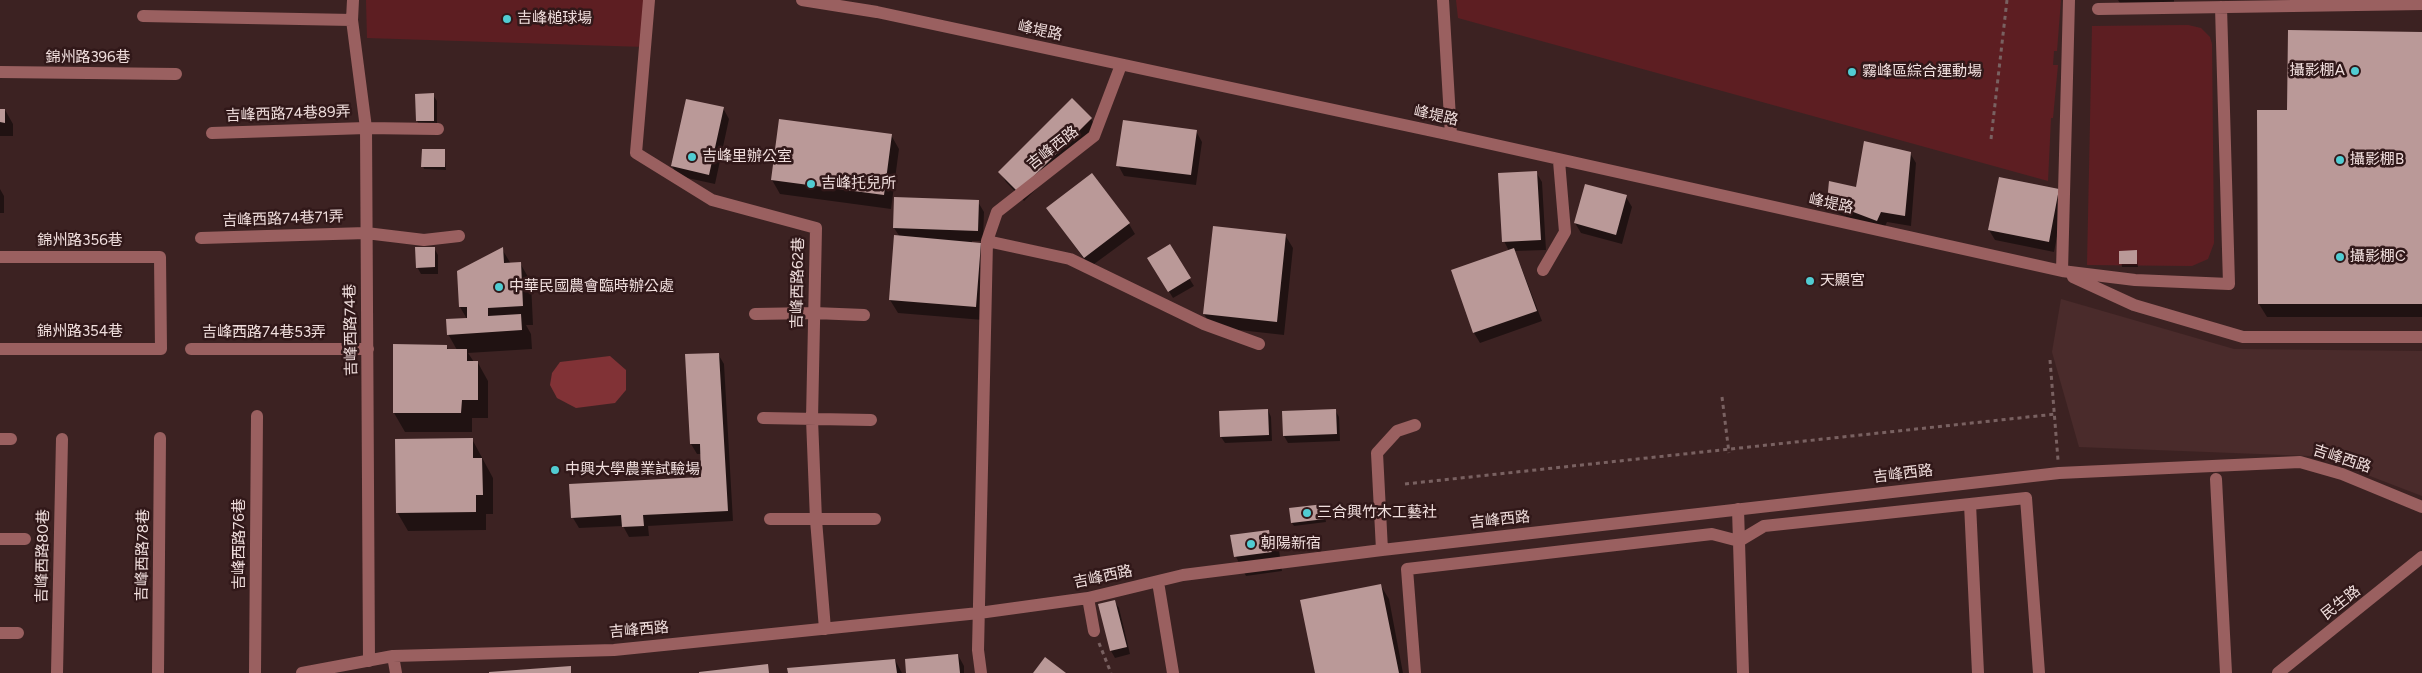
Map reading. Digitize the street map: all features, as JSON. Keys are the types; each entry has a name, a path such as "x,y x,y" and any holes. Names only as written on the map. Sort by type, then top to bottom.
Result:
{"street":[{"name":"吉峰西路74巷","path":"353,0 352,20 366,128 369,661"},
{"name":"吉峰西路62巷","path":"650,0 636,153 712,200 816,228 812,419 816,520 826,629"},
{"name":"峰堤路","path":"802,0 877,12 1451,135 1559,161 2062,272"},
{"path":"1443,0 1451,135"},
{"path":"2062,272 2069,0"},
{"path":"2098,9 2422,4"},
{"path":"2062,272 2136,280 2229,284 2221,7"},
{"path":"143,16 352,20"},
{"name":"吉峰西路","path":"981,673 978,650 987,242 997,212 1094,136 1121,65"},
{"name":"錦州路396巷","path":"0,72 176,74"},
{"name":"吉峰西路74巷89弄","path":"212,132 366,128 438,129"},
{"path":"1543,270 1565,232 1559,161"},
{"name":"吉峰西路74巷71弄","path":"202,238 366,233 424,240 458,236"},
{"path":"987,242 1070,259 1204,324 1259,344"},
{"name":"錦州路356巷","path":"0,257 160,257 161,349"},
{"path":"2062,272 2134,305 2243,337 2422,337"},
{"path":"755,314 814,313 864,315"},
{"name":"錦州路354巷","path":"0,348 161,349"},
{"name":"吉峰西路74巷53弄","path":"191,349 368,349"},
{"name":"吉峰西路76巷","path":"255,673 257,416"},
{"path":"763,418 871,420"},
{"path":"1382,550 1377,452 1397,431 1415,425"},
{"name":"吉峰西路78巷","path":"158,673 160,438"},
{"name":"吉峰西路80巷","path":"57,673 62,439"},
{"name":"吉峰西路","path":"302,673 393,656 614,650 979,613 1088,598 1183,575 1382,550 2059,473 2300,462 2342,474 2422,507"},
{"path":"2216,478 2226,673"},
{"path":"1415,673 1407,569 1712,534 1738,541 1764,526 2026,498 2039,673"},
{"path":"1970,504 1978,673"},
{"path":"1738,509 1743,673"},
{"path":"770,519 875,519"},
{"path":"0,539 25,539"},
{"name":"民生路","path":"2278,673 2422,557"},
{"path":"1158,582 1173,673"},
{"path":"1088,598 1094,631"},
{"path":"0,633 18,633"},
{"path":"393,656 396,673"}],"path":[{"path":"1991,138 2007,0"},
{"path":"2050,360 2056,414 2059,473"},
{"path":"1722,397 1729,451"},
{"path":"1405,484 1729,451 2056,414"},
{"path":"1094,631 1111,673"}],"shaded area":[{"name":"吉峰槌球場","path":"366,0 650,0 645,47 367,38"},
{"name":"霧峰區綜合運動場","path":"1456,0 2061,0 2057,51 2054,51 2053,65 2058,65 2053,118 2051,118 2048,181 1458,18"},
{"path":"2188,25 2201,28 2210,37 2212,44 2214,243 2208,259 2192,266 2087,265 2092,26"},
{"path":"2061,299 2234,349 2422,351 2422,496 2344,466 2311,456 2079,447 2052,352"},
{"path":"610,356 626,370 626,390 615,403 576,408 557,398 550,385 552,373 560,362"}],"building":[{"path":"2288,30 2422,32 2422,304 2258,304 2257,110 2287,110"},
{"path":"434,93 434,121 416,121 415,94"},
{"path":"1072,98 1092,118 1018,192 998,172"},
{"path":"686,99 724,107 709,175 671,166"},
{"path":"0,109 5,109 5,123 0,122"},
{"path":"779,119 892,134 884,195 771,180"},
{"path":"1123,120 1197,130 1191,175 1116,166"},
{"path":"1864,141 1911,152 1905,216 1881,212 1877,221 1827,202 1829,181 1856,187"},
{"path":"422,149 445,149 445,167 421,167"},
{"path":"1537,171 1541,240 1502,242 1498,173"},
{"path":"1092,173 1130,223 1084,258 1046,208"},
{"path":"1999,177 2059,189 2049,242 1988,230"},
{"path":"1585,184 1627,195 1616,235 1574,223"},
{"path":"894,197 979,200 978,231 893,228"},
{"path":"1213,226 1286,234 1277,322 1203,314"},
{"path":"894,235 981,243 976,307 889,300"},
{"path":"1170,244 1191,278 1168,292 1147,258"},
{"path":"415,247 435,247 435,267 416,268"},
{"path":"503,247 504,263 521,262 523,306 488,308 488,316 521,314 522,330 447,335 446,319 467,318 467,307 459,307 457,271"},
{"path":"1514,248 1537,311 1473,333 1451,270"},
{"path":"2137,250 2137,264 2119,264 2119,251"},
{"path":"393,344 447,345 447,349 467,349 467,361 478,361 478,400 462,400 461,413 393,413"},
{"path":"719,353 728,511 643,515 644,526 622,527 621,515 571,518 569,484 701,477 700,444 690,444 685,354"},
{"path":"1268,409 1269,435 1220,437 1219,411"},
{"path":"1336,409 1337,434 1283,436 1282,411"},
{"path":"473,438 473,458 482,458 483,495 476,495 476,512 396,513 395,439"},
{"name":"三合興竹木工藝社","path":"1324,504 1325,519 1291,523 1289,508"},
{"name":"朝陽新宿","path":"1269,530 1272,552 1234,557 1230,535"},
{"path":"1381,584 1399,673 1315,673 1300,600"},
{"path":"1115,600 1127,647 1110,651 1098,604"},
{"path":"958,654 960,673 906,673 905,659"},
{"path":"1045,657 1066,673 1033,673"},
{"path":"895,659 897,673 788,673 787,668"},
{"path":"768,664 769,673 699,673 699,672"},
{"path":"571,666 571,673 489,673 489,672"}],"place":[{"name":"吉峰槌球場","path":"507,19"},
{"name":"攝影棚A","path":"2355,71"},
{"name":"霧峰區綜合運動場","path":"1852,72"},
{"name":"吉峰里辦公室","path":"692,157"},
{"name":"攝影棚B","path":"2340,160"},
{"name":"吉峰托兒所","path":"811,184"},
{"name":"攝影棚C","path":"2340,257"},
{"name":"天顯宮","path":"1810,281"},
{"name":"中華民國農會臨時辦公處","path":"499,287"},
{"name":"中興大學農業試驗場","path":"555,470"},
{"name":"三合興竹木工藝社","path":"1307,513"},
{"name":"朝陽新宿","path":"1251,544"}]}
